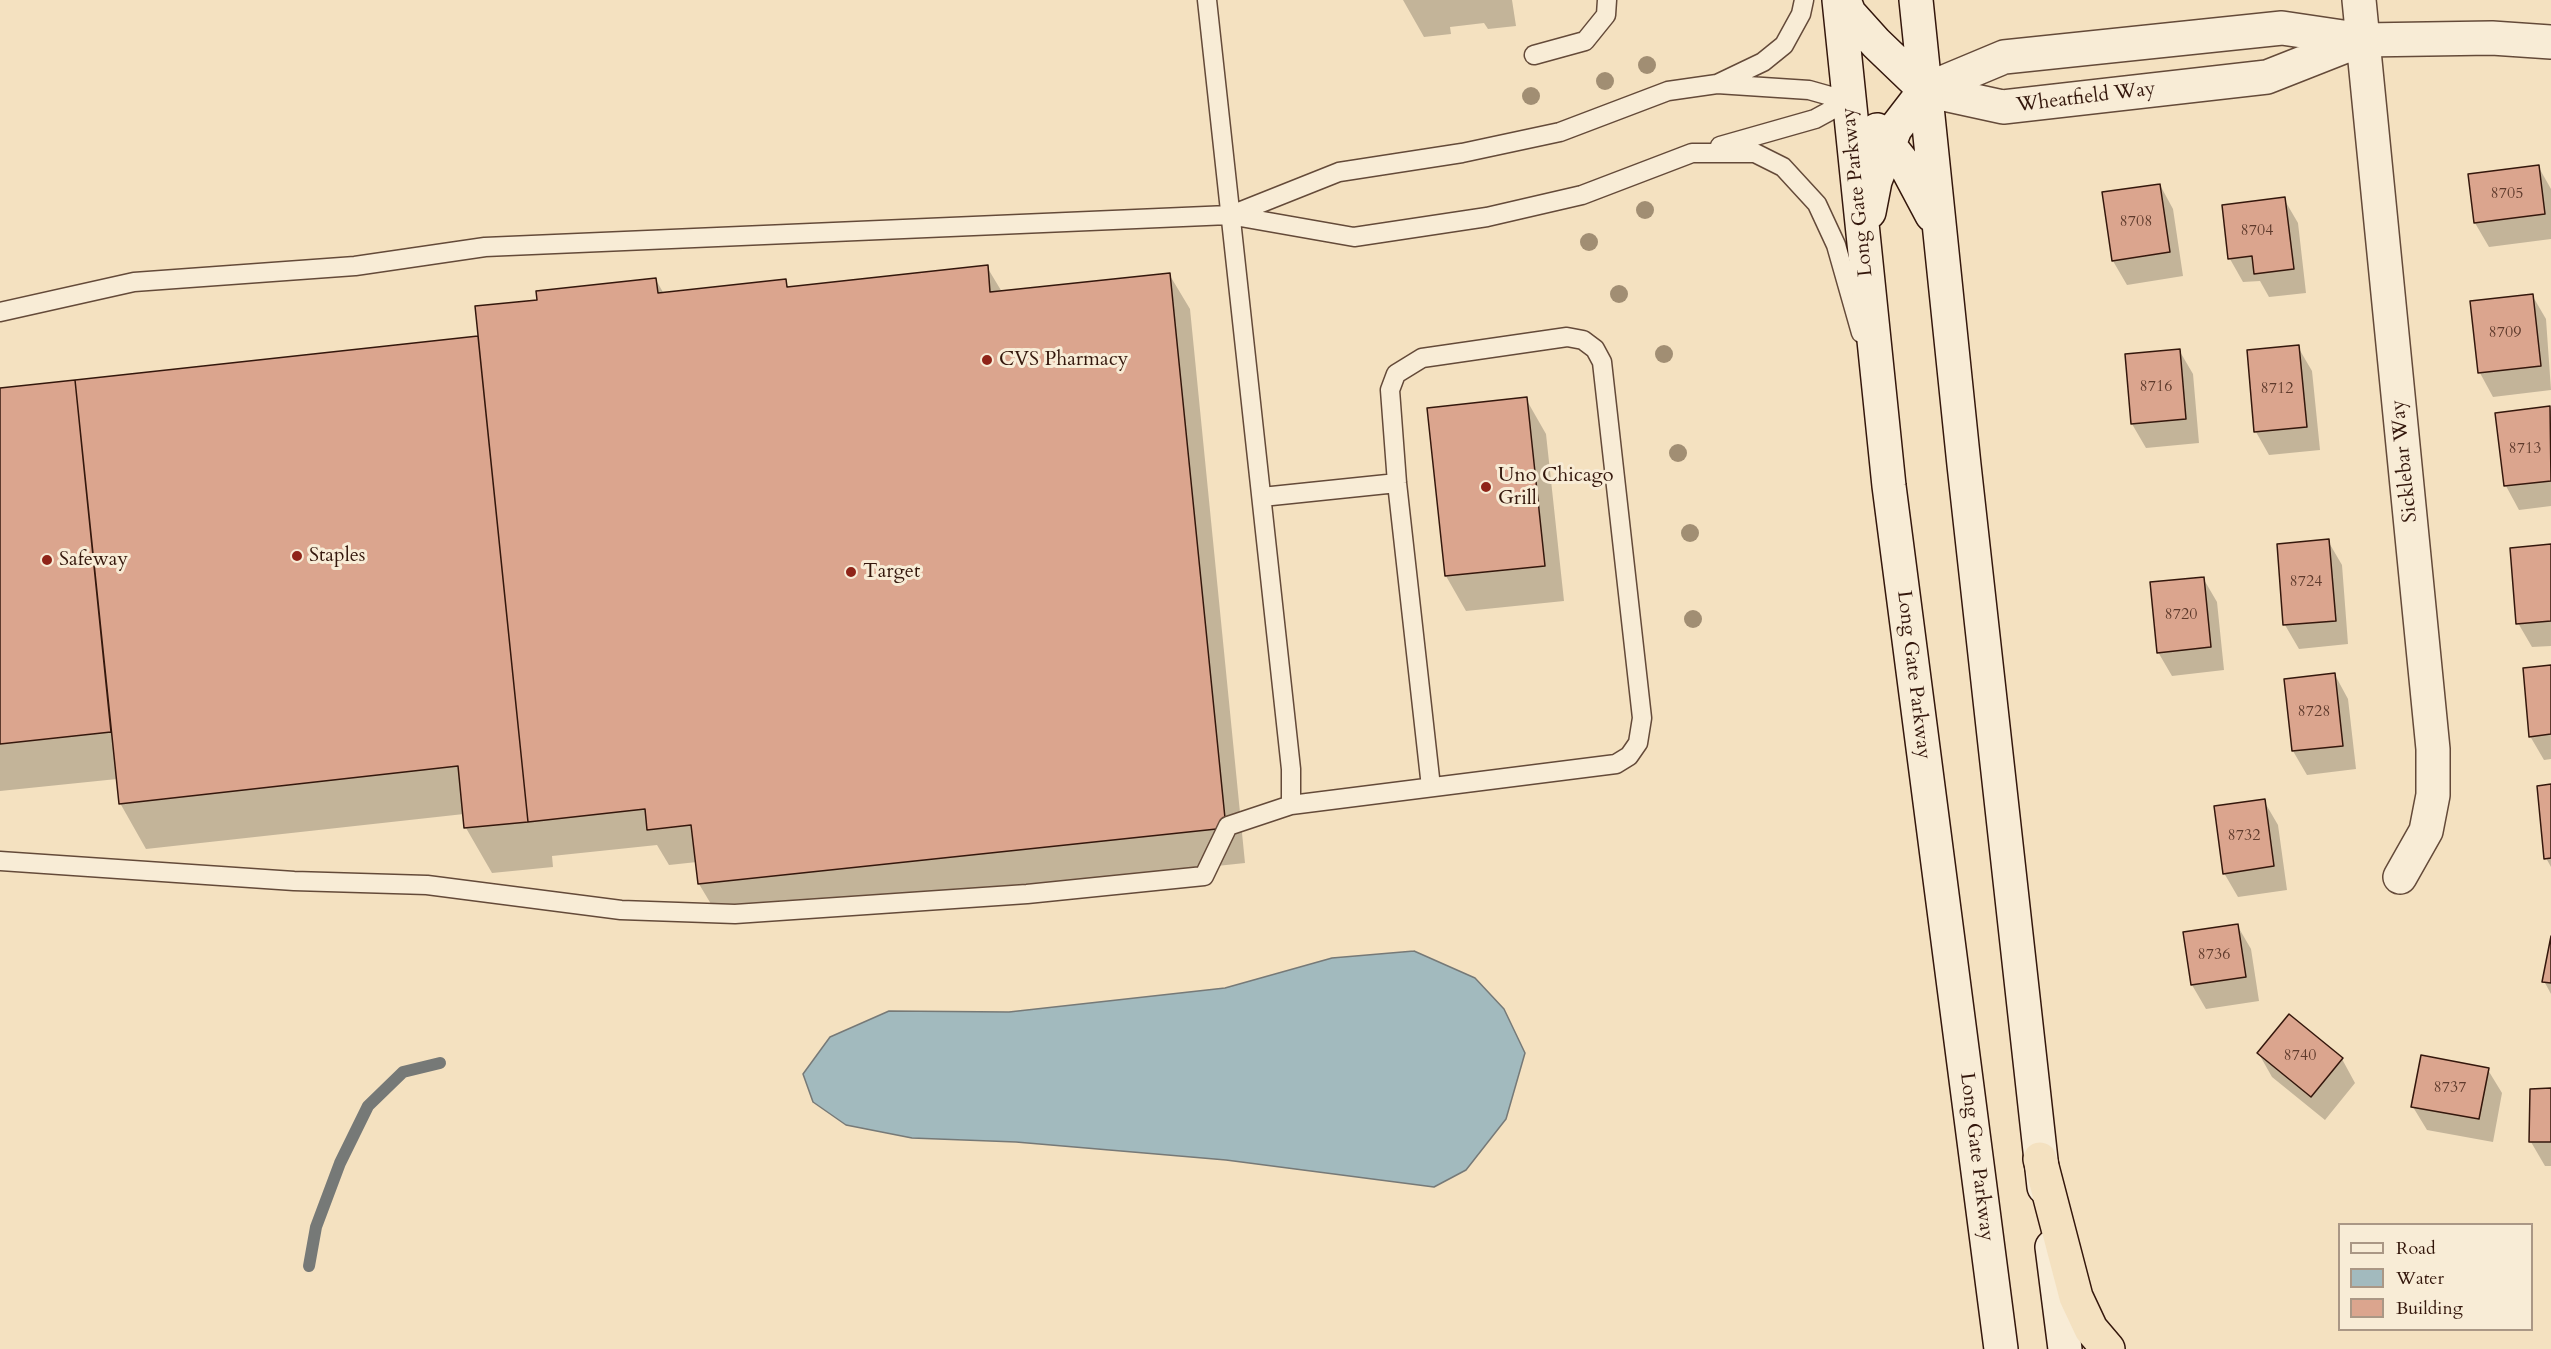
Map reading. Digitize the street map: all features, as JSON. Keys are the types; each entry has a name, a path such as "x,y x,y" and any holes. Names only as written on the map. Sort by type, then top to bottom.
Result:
{"highway":[{"path":"2040,1159 2076,1297 2091,1329 2108,1349"}],"street":[{"name":"Long Gate Parkway","path":"1839,0 1879,399 2001,1349"},
{"path":"1844,0 1849,13 1925,90"},
{"path":"1915,0 1906,25 1848,101 1889,144 1907,168 1942,232"},
{"path":"1915,0 1942,232 1964,465 2040,1159 2065,1349"},
{"name":"Sicklebar Way","path":"2359,0 2433,749 2433,795 2426,831 2400,877"},
{"name":"Wheatfield Way","path":"1925,90 2004,57 2282,28 2363,40 2492,38 2551,42"},
{"name":"Wheatfield Way","path":"1925,90 2003,108 2267,77 2363,40"},
{"path":"1864,239 1875,181 1895,129 1925,90"}],"lane":[{"path":"1207,0 1291,769 1291,805"},
{"path":"1534,55 1585,41 1606,15 1607,0"},
{"path":"1717,84 1762,62 1784,45 1801,14 1804,0"},
{"path":"1229,215 1339,172 1462,153 1560,132 1668,91 1717,84 1809,90 1848,101"},
{"path":"0,312 134,282 355,266 485,247 1229,215 1354,237 1487,217 1582,195 1692,153 1815,119 1848,101"},
{"path":"1692,153 1755,153 1783,167 1817,204 1836,245 1879,399"},
{"path":"0,861 294,880 427,885 621,910 735,914 1027,894 1204,876 1228,826 1291,805 1616,764 1629,756 1638,743 1642,718 1602,362 1595,349 1583,340 1567,337 1422,358 1396,374 1390,390 1397,483 1431,787"},
{"path":"1262,497 1397,483"}],"water":[{"path":"1414,951 1475,978 1504,1009 1525,1053 1506,1119 1466,1170 1434,1187 1226,1160 1016,1142 912,1138 846,1125 813,1102 803,1074 830,1037 889,1011 1009,1012 1225,988 1332,958"}],"building":[{"path":"2539,165 2545,214 2474,223 2468,174"},
{"path":"2160,184 2170,252 2112,261 2102,192"},
{"path":"2285,197 2294,269 2254,274 2252,256 2228,259 2222,205"},
{"name":"Target","path":"988,265 990,292 1170,273 1226,828 698,884 691,825 647,830 645,809 528,822 475,306 537,300 536,291 656,278 658,293 786,279 787,287"},
{"path":"2533,294 2541,366 2478,373 2470,301"},
{"name":"Staples","path":"478,336 528,822 464,828 458,766 119,804 75,380"},
{"path":"2299,345 2307,427 2254,432 2247,350"},
{"path":"2180,349 2186,419 2131,424 2125,354"},
{"name":"Safeway","path":"75,380 111,732 0,744 0,388"},
{"name":"Uno Chicago Grill","path":"1527,397 1545,566 1445,576 1427,408"},
{"path":"2550,406 2551,481 2504,486 2495,413"},
{"path":"2329,539 2336,621 2283,625 2277,544"},
{"path":"2551,544 2551,621 2516,624 2510,548"},
{"path":"2204,577 2211,647 2157,653 2150,582"},
{"path":"2551,665 2551,734 2529,737 2523,668"},
{"path":"2335,673 2343,746 2292,751 2284,679"},
{"path":"2551,784 2551,858 2544,859 2537,786"},
{"path":"2265,799 2274,866 2223,874 2214,806"},
{"path":"2238,924 2246,977 2191,985 2183,932"},
{"path":"2551,936 2551,983 2542,982"},
{"path":"2289,1014 2343,1058 2311,1097 2257,1053"},
{"path":"2421,1055 2489,1068 2479,1119 2411,1107"},
{"path":"2551,1088 2551,1142 2529,1142 2530,1089"}],"waterway":[{"path":"309,1266 316,1227 340,1163 368,1106 403,1072 440,1063"}],"place":[{"name":"CVS Pharmacy","path":"987,360"},
{"name":"Uno Chicago Grill","path":"1486,487"},
{"name":"Staples","path":"297,556"},
{"name":"Safeway","path":"47,560"},
{"name":"Target","path":"851,572"}]}
